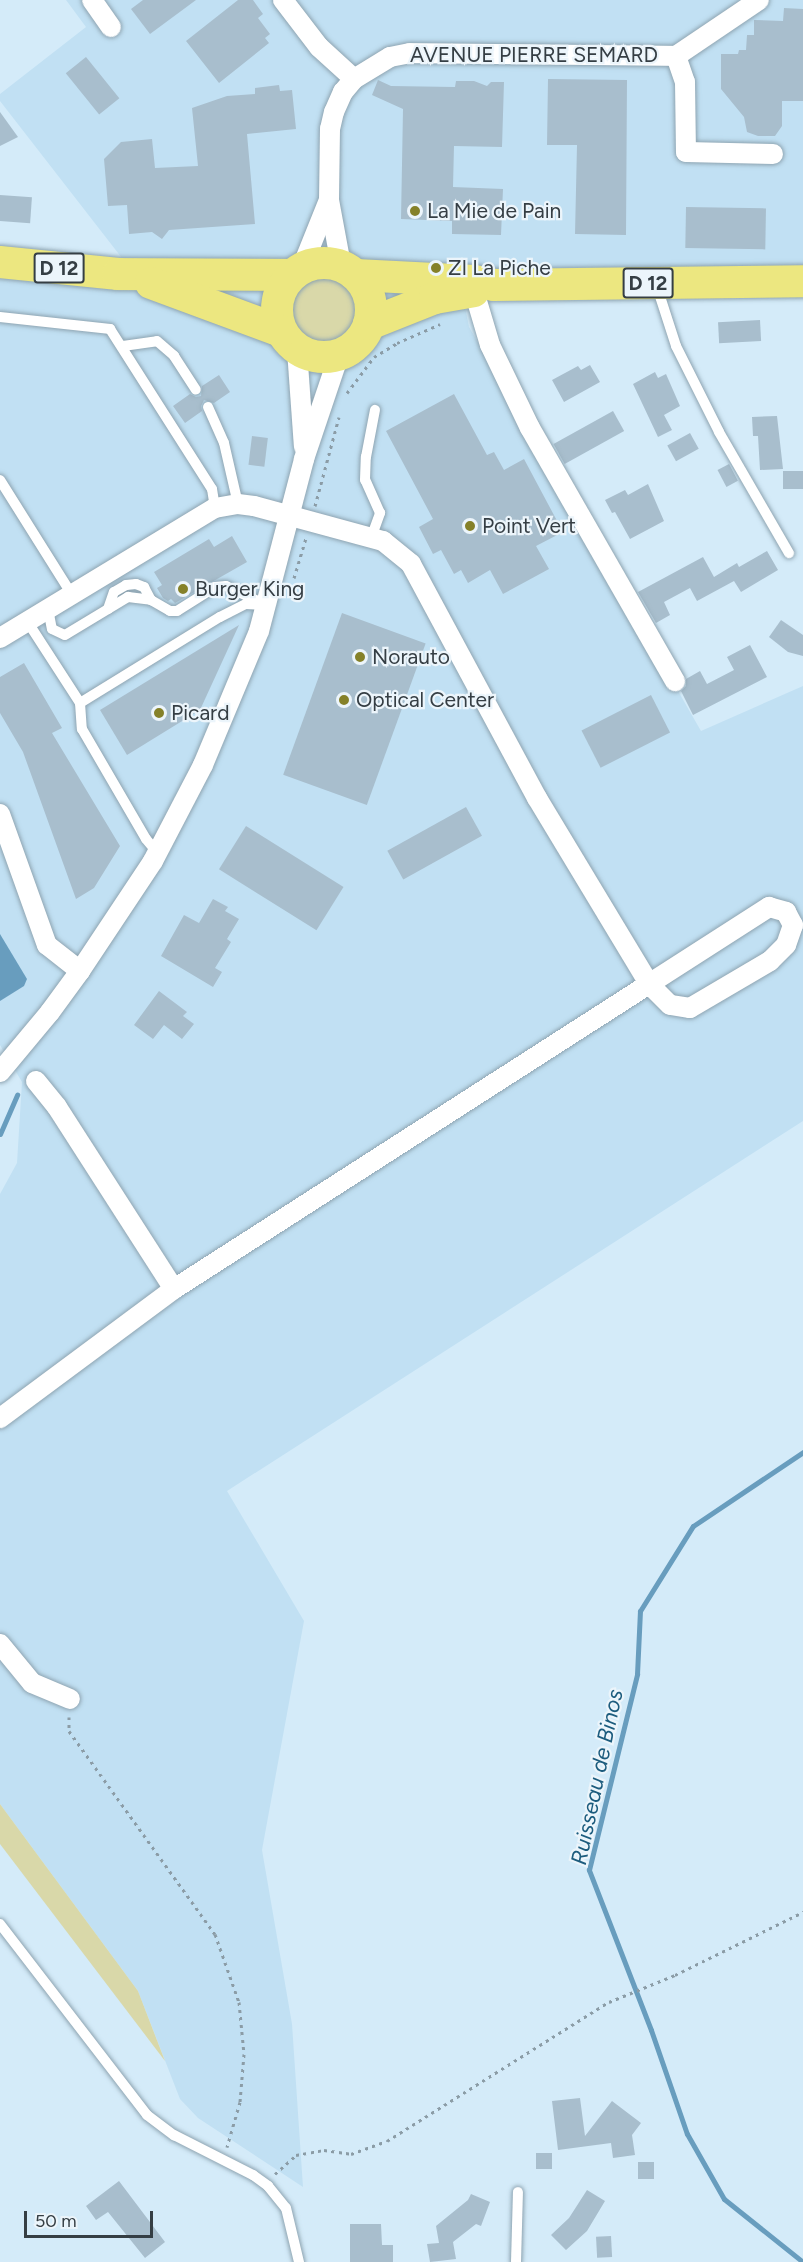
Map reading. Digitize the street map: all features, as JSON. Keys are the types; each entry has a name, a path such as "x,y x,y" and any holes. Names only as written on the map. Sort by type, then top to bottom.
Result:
{"main road":[{"name":"D 12","path":"0,262 118,274 297,271"},
{"path":"328,262 349,270 368,292 371,303 369,324 363,338 352,348 339,355 324,358 310,356 289,340 277,316 277,301 283,286 297,271 328,262"},
{"name":"D 12","path":"349,270 474,281 482,294"},
{"name":"D 12","path":"118,274 178,291 289,340"},
{"name":"D 12","path":"369,324 435,298 657,283 803,281"}],"street":[{"path":"92,0 111,27"},
{"path":"283,0 319,47 354,79"},
{"name":"AVENUE PIERRE SEMARD","path":"349,270 329,200 330,129 334,112 354,79 390,57 410,53 676,56 759,0"},
{"path":"676,56 685,82 686,152 772,154"},
{"name":"AVENUE PIERRE SEMARD","path":"297,271 329,200"},
{"path":"482,294 490,345 530,428 675,681"},
{"path":"289,340 302,387 304,459"},
{"path":"0,1072 50,1012 80,971 157,852 203,765 259,632 304,459 339,355"},
{"path":"0,638 215,508 238,504 311,520 383,542 411,564 537,798 649,984 670,1005 690,1008 770,961 786,945 793,925 786,912 768,907 649,984 174,1289 0,1418"},
{"path":"0,814 47,945 80,971"},
{"path":"36,1080 57,1107 174,1289"},
{"path":"0,1644 32,1683 70,1699"}],"lane":[{"path":"657,283 676,346 719,432 789,553"},
{"path":"0,317 110,329 123,346 212,489 215,508"},
{"path":"123,346 157,341 174,356 196,390"},
{"path":"208,408 224,443 238,504"},
{"path":"371,538 380,513 365,480 366,457 375,410"},
{"path":"0,480 72,595"},
{"path":"48,609 52,629 65,635 128,597 151,600 170,611 177,611 215,587 226,586 266,605"},
{"path":"80,703 220,617 246,604 266,605"},
{"path":"27,621 80,703 82,729 146,839 157,852"},
{"path":"0,1924 147,2115 174,2135 265,2184 286,2208 299,2262"},
{"path":"516,2262 518,2192"}],"path":[{"path":"344,402 354,380 374,357 482,294"},
{"path":"290,588 341,410"},
{"path":"70,1699 69,1731 214,1934 239,2001 244,2054 240,2102 223,2160"},
{"path":"265,2184 296,2155 324,2150 351,2154 387,2141 609,2002 675,1975 803,1912"}],"shaded area":[{"path":"66,0 803,0 803,269 458,272 469,327 701,731 803,686 803,1121 227,1491 304,1621 262,1850 292,2024 303,2187 198,2118 180,2099 138,1991 0,1804 0,1194 17,1163 22,1082 0,1045 0,277 146,289 0,101 0,94 86,27"}],"green space":[{"path":"323,276 335,279 346,286 353,297 356,309 353,321 346,332 335,339 323,342 311,339 300,332 293,321 290,309 293,297 300,286 311,279"},
{"path":"0,1804 138,1991 165,2061 0,1844"}],"water":[{"path":"0,934 27,979 24,986 0,1001"}],"building":[{"path":"143,0 196,0 150,34 131,9"},
{"path":"238,0 253,0 263,14 258,18 270,34 265,38 269,43 219,83 186,41"},
{"path":"784,8 803,9 803,101 782,101 782,126 775,136 758,136 747,132 744,117 721,89 721,54 738,54 739,50 746,50 747,35 754,35 754,20 783,21"},
{"path":"86,57 119,98 99,115 66,73"},
{"path":"548,79 627,80 626,235 575,234 577,145 547,145"},
{"path":"378,80 391,86 455,87 456,81 474,81 487,86 491,82 504,82 502,147 454,146 453,187 503,189 501,235 452,234 452,221 401,219 403,109 372,95"},
{"path":"279,85 280,91 292,90 296,129 247,134 255,224 169,230 162,239 152,232 129,234 127,205 108,206 104,159 121,142 152,139 155,168 198,166 192,108 227,96 255,94 255,88"},
{"path":"0,112 18,137 0,146"},
{"path":"0,195 32,197 30,223 0,221"},
{"path":"686,207 766,208 765,249 685,248"},
{"path":"760,320 761,341 719,343 718,322"},
{"path":"590,365 600,382 564,402 552,380 578,366 581,370"},
{"path":"655,372 658,378 666,374 680,406 664,415 672,430 658,437 633,384"},
{"path":"219,375 230,392 214,403 204,400 201,406 202,411 185,423 173,406 190,394 196,397 201,396 202,386"},
{"path":"454,394 487,455 494,452 504,470 524,459 563,532 536,546 549,569 503,594 490,570 468,583 461,570 454,574 441,550 433,554 419,527 433,519 386,431"},
{"path":"613,411 624,431 565,464 554,444"},
{"path":"777,416 783,469 760,470 758,436 753,436 752,417"},
{"path":"690,433 699,449 676,461 667,446"},
{"path":"252,436 268,438 264,467 248,465"},
{"path":"729,464 738,481 726,487 718,470"},
{"path":"783,471 803,471 803,489 783,489"},
{"path":"648,484 664,521 630,539 615,512 612,513 605,500 625,490 628,495"},
{"path":"232,536 247,562 175,603 171,599 168,601 163,598 157,588 162,585 154,572 209,539 214,547"},
{"path":"767,551 778,570 741,592 734,581 697,601 690,588 664,602 670,615 656,623 638,592 703,557 714,577 737,563 739,567"},
{"path":"342,613 426,643 367,805 283,775"},
{"path":"781,620 803,635 803,656 788,652 769,637"},
{"path":"239,625 200,710 127,755 100,710"},
{"path":"750,645 767,677 693,715 681,691 686,686 686,679 700,671 707,684 734,670 727,657"},
{"path":"24,663 62,728 52,733 120,846 94,888 76,899 23,752 0,713 0,677"},
{"path":"651,695 670,732 601,768 582,730"},
{"path":"466,807 482,836 403,879 387,851"},
{"path":"246,826 344,887 316,930 219,869"},
{"path":"213,899 228,907 225,911 239,919 227,939 231,942 215,968 222,972 213,987 161,956 184,915 199,923"},
{"path":"159,991 187,1012 183,1016 194,1024 182,1039 164,1025 153,1039 134,1025"},
{"path":"580,2098 585,2136 612,2101 641,2123 632,2135 635,2155 613,2158 611,2143 558,2150 552,2101"},
{"path":"536,2153 552,2153 552,2169 536,2169"},
{"path":"638,2162 654,2162 654,2179 638,2179"},
{"path":"119,2181 165,2242 145,2258 108,2212 96,2220 86,2206"},
{"path":"587,2190 605,2201 587,2231 566,2250 551,2235 569,2218"},
{"path":"471,2194 490,2202 481,2226 476,2224 453,2242 456,2259 430,2262 427,2244 439,2243 436,2226 468,2200"},
{"path":"350,2224 381,2224 382,2245 393,2245 393,2262 350,2262"},
{"path":"611,2236 612,2257 597,2258 596,2237"}],"waterway":[{"path":"0,1134 17,1095"},
{"name":"Ruisseau de Binos","path":"803,1452 693,1526 640,1611 637,1674 589,1870 651,2030 687,2134 724,2199 803,2262"}],"place":[{"name":"La Mie de Pain","path":"415,211"},
{"name":"ZI La Piche","path":"436,268"},
{"name":"Point Vert","path":"470,526"},
{"name":"Burger King","path":"183,589"},
{"name":"Norauto","path":"360,657"},
{"name":"Optical Center","path":"344,700"},
{"name":"Picard","path":"159,713"}]}
